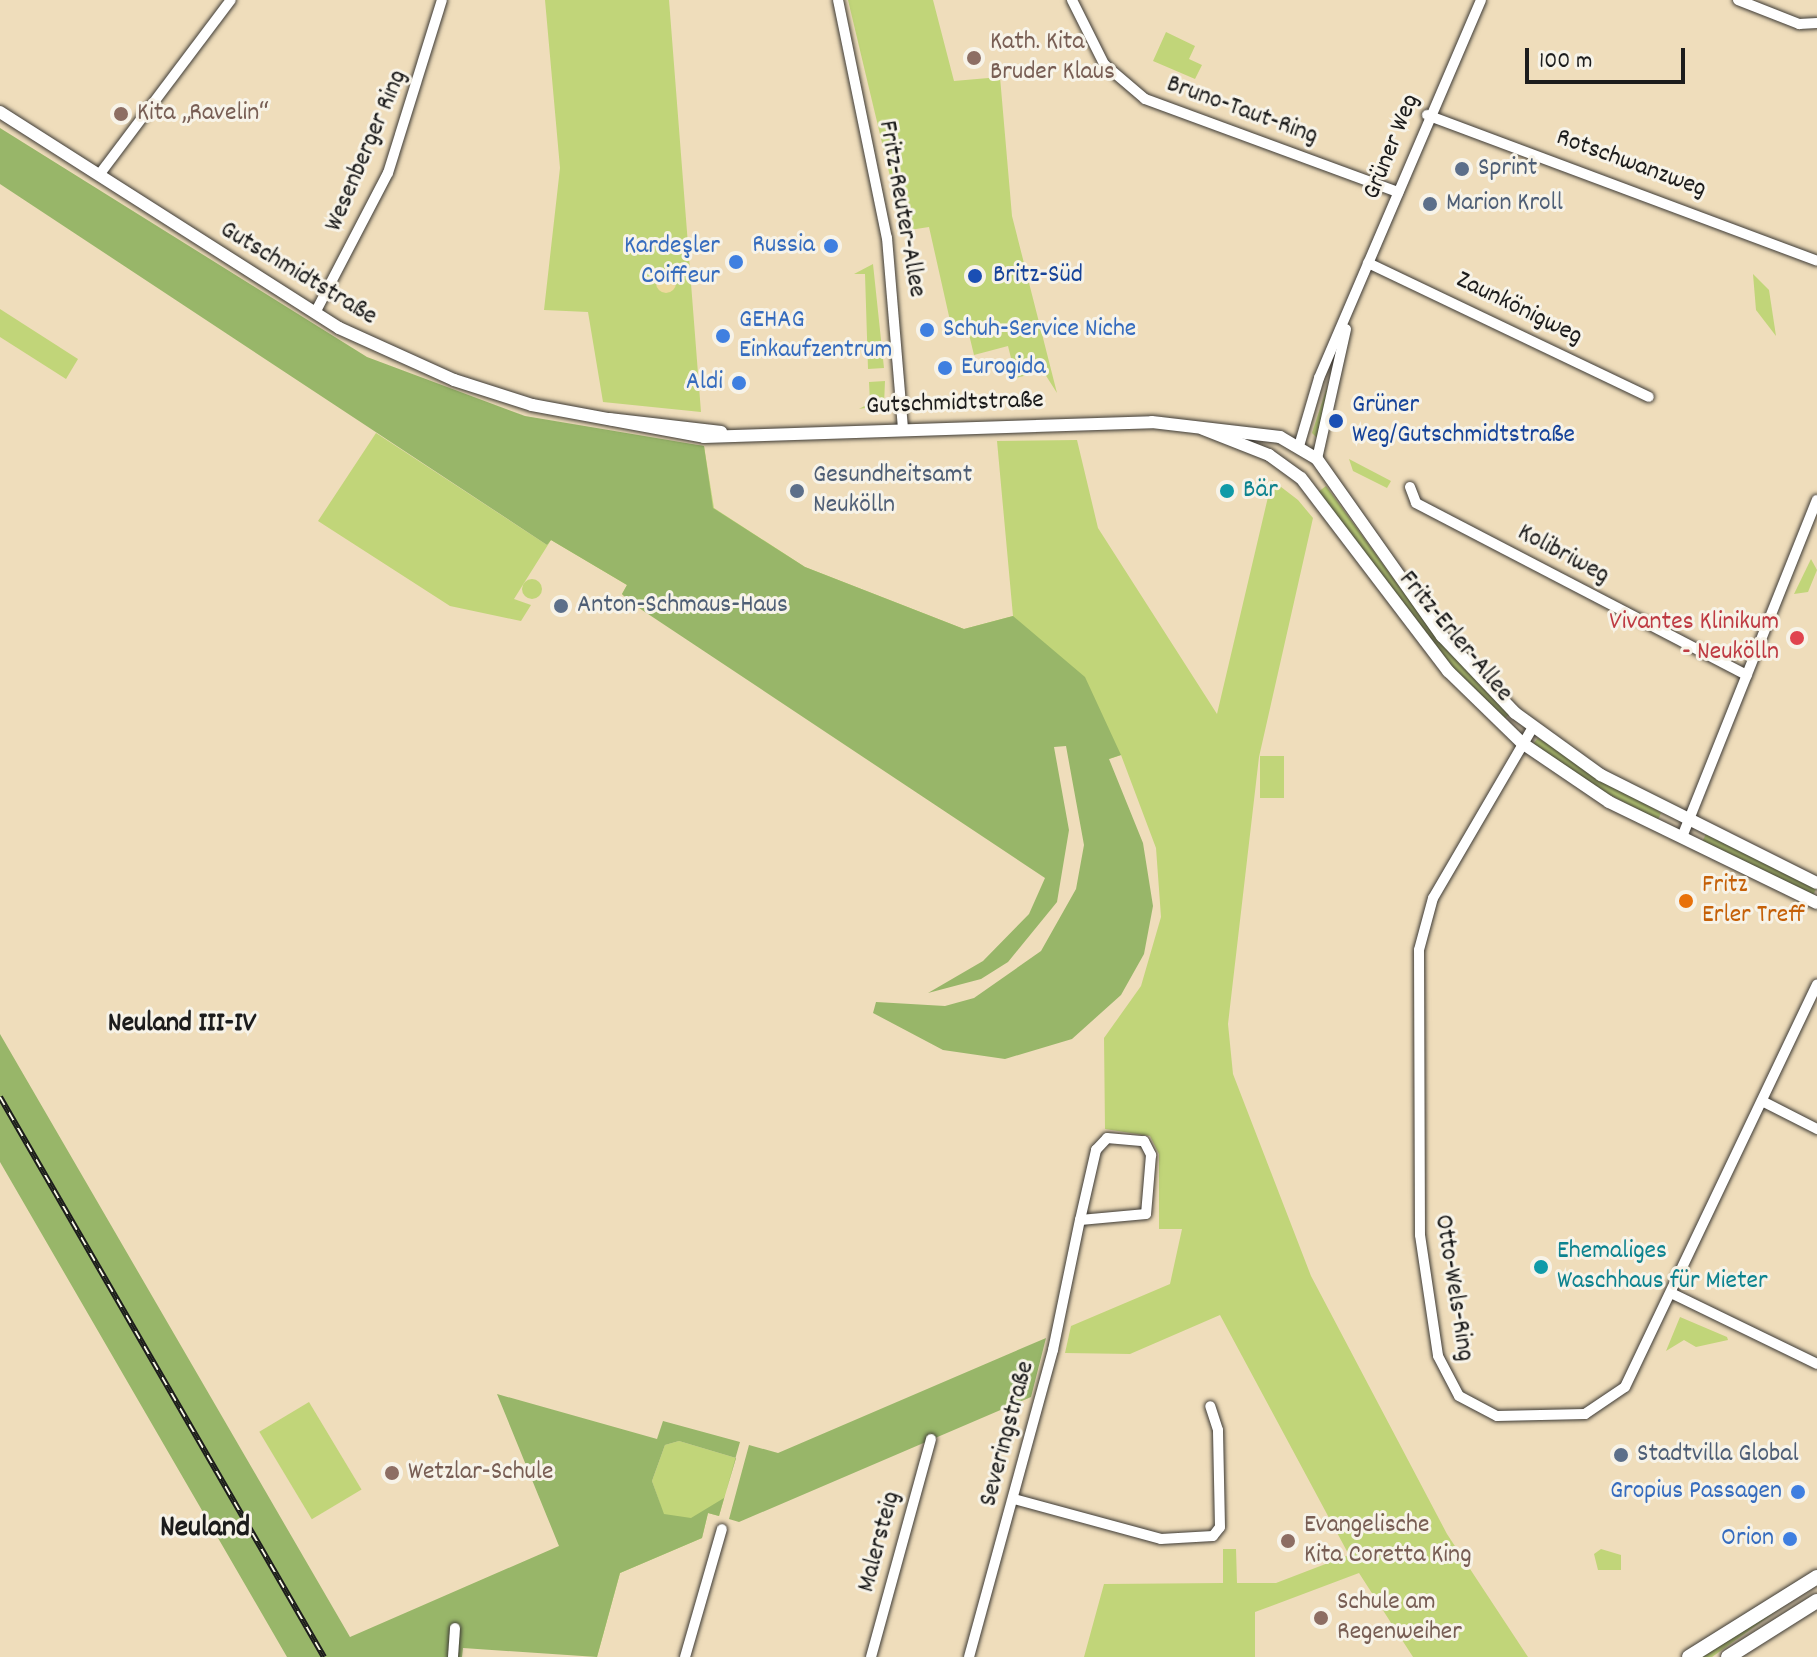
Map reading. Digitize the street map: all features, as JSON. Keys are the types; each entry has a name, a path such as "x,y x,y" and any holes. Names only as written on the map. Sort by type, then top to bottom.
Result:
{"main road":[{"path":"1689,1657 1817,1577"},
{"path":"1728,1657 1817,1601"}],"street":[{"path":"99,175 231,0"},
{"name":"Wesenberger Ring","path":"315,313 388,173 442,0"},
{"name":"Fritz-Reuter-Allee","path":"838,0 890,257 903,428"},
{"name":"Bruno-Taut-Ring","path":"1072,0 1104,64 1145,99 1398,192"},
{"name":"Grüner Weg","path":"1299,446 1427,115 1481,0"},
{"path":"1738,0 1799,24 1817,23"},
{"name":"Gutschmidtstraße","path":"0,112 315,313 454,380 598,419 676,435 1188,424 1299,446"},
{"name":"Rotschwanzweg","path":"1427,115 1817,261"},
{"name":"Zaunkönigweg","path":"1368,263 1649,397"},
{"name":"Grüner Weg","path":"1317,459 1349,312"},
{"name":"Gutschmidtstraße","path":"1188,424 1288,466"},
{"path":"1288,466 1299,446"},
{"name":"Fritz-Erler-Allee","path":"1299,446 1317,459 1442,636 1533,727 1601,775 1817,883"},
{"path":"1301,478 1317,459"},
{"name":"Fritz-Erler-Allee","path":"1288,466 1301,478 1448,671 1522,743 1609,802 1817,903"},
{"name":"Kolibriweg","path":"1410,487 1416,503 1747,675"},
{"path":"1682,837 1817,500"},
{"name":"Otto-Wels-Ring","path":"1533,727 1433,898 1421,938 1418,1204 1441,1368 1459,1396 1486,1413 1585,1414 1625,1387 1817,984"},
{"path":"1762,1101 1817,1129"},
{"name":"Severingstraße","path":"969,1657 1014,1499 1080,1220 1098,1146 1110,1138 1144,1141 1151,1155 1146,1214 1080,1220"},
{"path":"1671,1293 1817,1364"},
{"path":"1014,1499 1161,1539 1213,1536 1220,1527 1218,1430 1210,1406"},
{"name":"Malersteig","path":"871,1657 931,1439"},
{"path":"685,1657 722,1529"},
{"path":"453,1657 455,1628"}],"green space":[{"path":"545,0 669,0 701,412 603,402 588,312 544,310 560,168"},
{"path":"848,0 933,0 954,81 1000,77 1012,216 1057,393 1043,371 1016,378 1008,346 974,355 966,322 951,325 929,227 903,231"},
{"path":"1166,32 1195,46 1189,59 1202,65 1195,79 1153,61"},
{"path":"0,128 367,357 525,416 704,446 713,508 805,567 964,629 1013,616 1085,677 1121,755 1109,759 1143,843 1153,906 1144,954 1121,995 1072,1039 1005,1059 943,1050 873,1013 876,1002 945,1006 974,998 1041,951 1076,889 1084,845 1066,746 1054,747 1069,830 1057,902 1008,962 981,979 928,993 983,961 1029,914 1045,878 630,602 622,594 627,585 551,540 547,545 0,184"},
{"path":"873,264 884,368 868,369 865,274 854,274"},
{"path":"1753,274 1769,290 1776,336 1756,310"},
{"path":"0,309 78,359 66,379 0,337"},
{"path":"885,381 884,405 859,409 870,403 869,382"},
{"path":"1327,387 1325,416 1319,440 1312,433"},
{"path":"376,433 547,545 605,434 704,446 714,508 805,567 964,629 1013,616 997,441 1077,440 1098,528 1217,714 1272,480 1298,500 1313,518 1259,757 1228,1024 1233,1074 1311,1276 1447,1534 1528,1657 1413,1657 1359,1573 1255,1612 1255,1657 1084,1657 1104,1584 1223,1583 1223,1549 1236,1549 1237,1583 1276,1583 1349,1555 1220,1315 1130,1354 1065,1353 1071,1326 1170,1284 1182,1229 1159,1229 1159,1154 1150,1136 1105,1129 1104,1038 1141,986 1161,917 1156,848 1121,755 1109,759 630,602 622,594 627,585 551,540 514,599 531,605 521,621 450,606 318,521"},
{"path":"1349,459 1391,481 1387,488 1353,471"},
{"path":"1326,486 1433,633 1509,714 1504,720 1446,661 1318,492"},
{"path":"1811,559 1817,570 1808,592 1794,594"},
{"path":"528,579 536,579 542,589 536,599 528,599 522,593 522,585"},
{"path":"1538,738 1661,813 1658,820 1597,788 1533,744"},
{"path":"1260,756 1284,756 1284,798 1260,798"},
{"path":"1706,834 1817,888 1813,896 1702,842"},
{"path":"0,1034 350,1637 559,1546 497,1394 657,1439 663,1421 740,1442 736,1458 679,1441 665,1445 652,1481 664,1514 691,1518 724,1498 726,1491 719,1516 708,1513 702,1538 620,1573 597,1657 463,1648 462,1657 287,1657 0,1162"},
{"path":"1680,1317 1728,1340 1696,1347 1684,1340 1666,1351"},
{"path":"1046,1338 1031,1397 739,1522 729,1519 749,1445 778,1453"},
{"path":"309,1402 362,1489 312,1519 259,1432"},
{"path":"679,1441 736,1458 719,1516 708,1513 702,1538 620,1573 597,1657 466,1587 660,1504 652,1481 665,1445"},
{"path":"1601,1549 1621,1555 1621,1570 1598,1570 1594,1554"},
{"path":"1806,1590 1712,1657 1698,1657"}],"sand":[{"path":"666,273 673,276 676,283 673,290 666,293 659,290 656,283 659,276"}],"railway":[{"path":"0,1097 324,1657"}],"place":[{"name":"Kath. Kita Bruder Klaus","path":"974,58"},
{"name":"Kita „Ravelin“","path":"121,114"},
{"name":"Sprint","path":"1462,169"},
{"name":"Marion Kroll","path":"1430,204"},
{"name":"Russia","path":"831,246"},
{"name":"Kardeşler Coiffeur","path":"736,262"},
{"name":"Britz-Süd","path":"975,276"},
{"name":"Schuh-Service Niche","path":"927,330"},
{"name":"GEHAG Einkaufzentrum","path":"723,336"},
{"name":"Eurogida","path":"945,368"},
{"name":"Aldi","path":"739,383"},
{"name":"Grüner Weg/Gutschmidtstraße","path":"1336,421"},
{"name":"Gesundheitsamt Neukölln","path":"797,491"},
{"name":"Bär","path":"1227,491"},
{"name":"Anton-Schmaus-Haus","path":"561,606"},
{"name":"Vivantes Klinikum - Neukölln","path":"1797,638"},
{"name":"Fritz Erler Treff","path":"1686,901"},
{"name":"Ehemaliges Waschhaus für Mieter","path":"1541,1267"},
{"name":"Stadtvilla Global","path":"1621,1455"},
{"name":"Wetzlar-Schule","path":"392,1473"},
{"name":"Gropius Passagen","path":"1798,1492"},
{"name":"Orion","path":"1790,1539"},
{"name":"Evangelische Kita Coretta King","path":"1288,1541"},
{"name":"Schule am Regenweiher","path":"1321,1618"}],"district":[{"name":"Neuland III-IV","path":"182,1025"},
{"name":"Neuland","path":"205,1530"}]}
